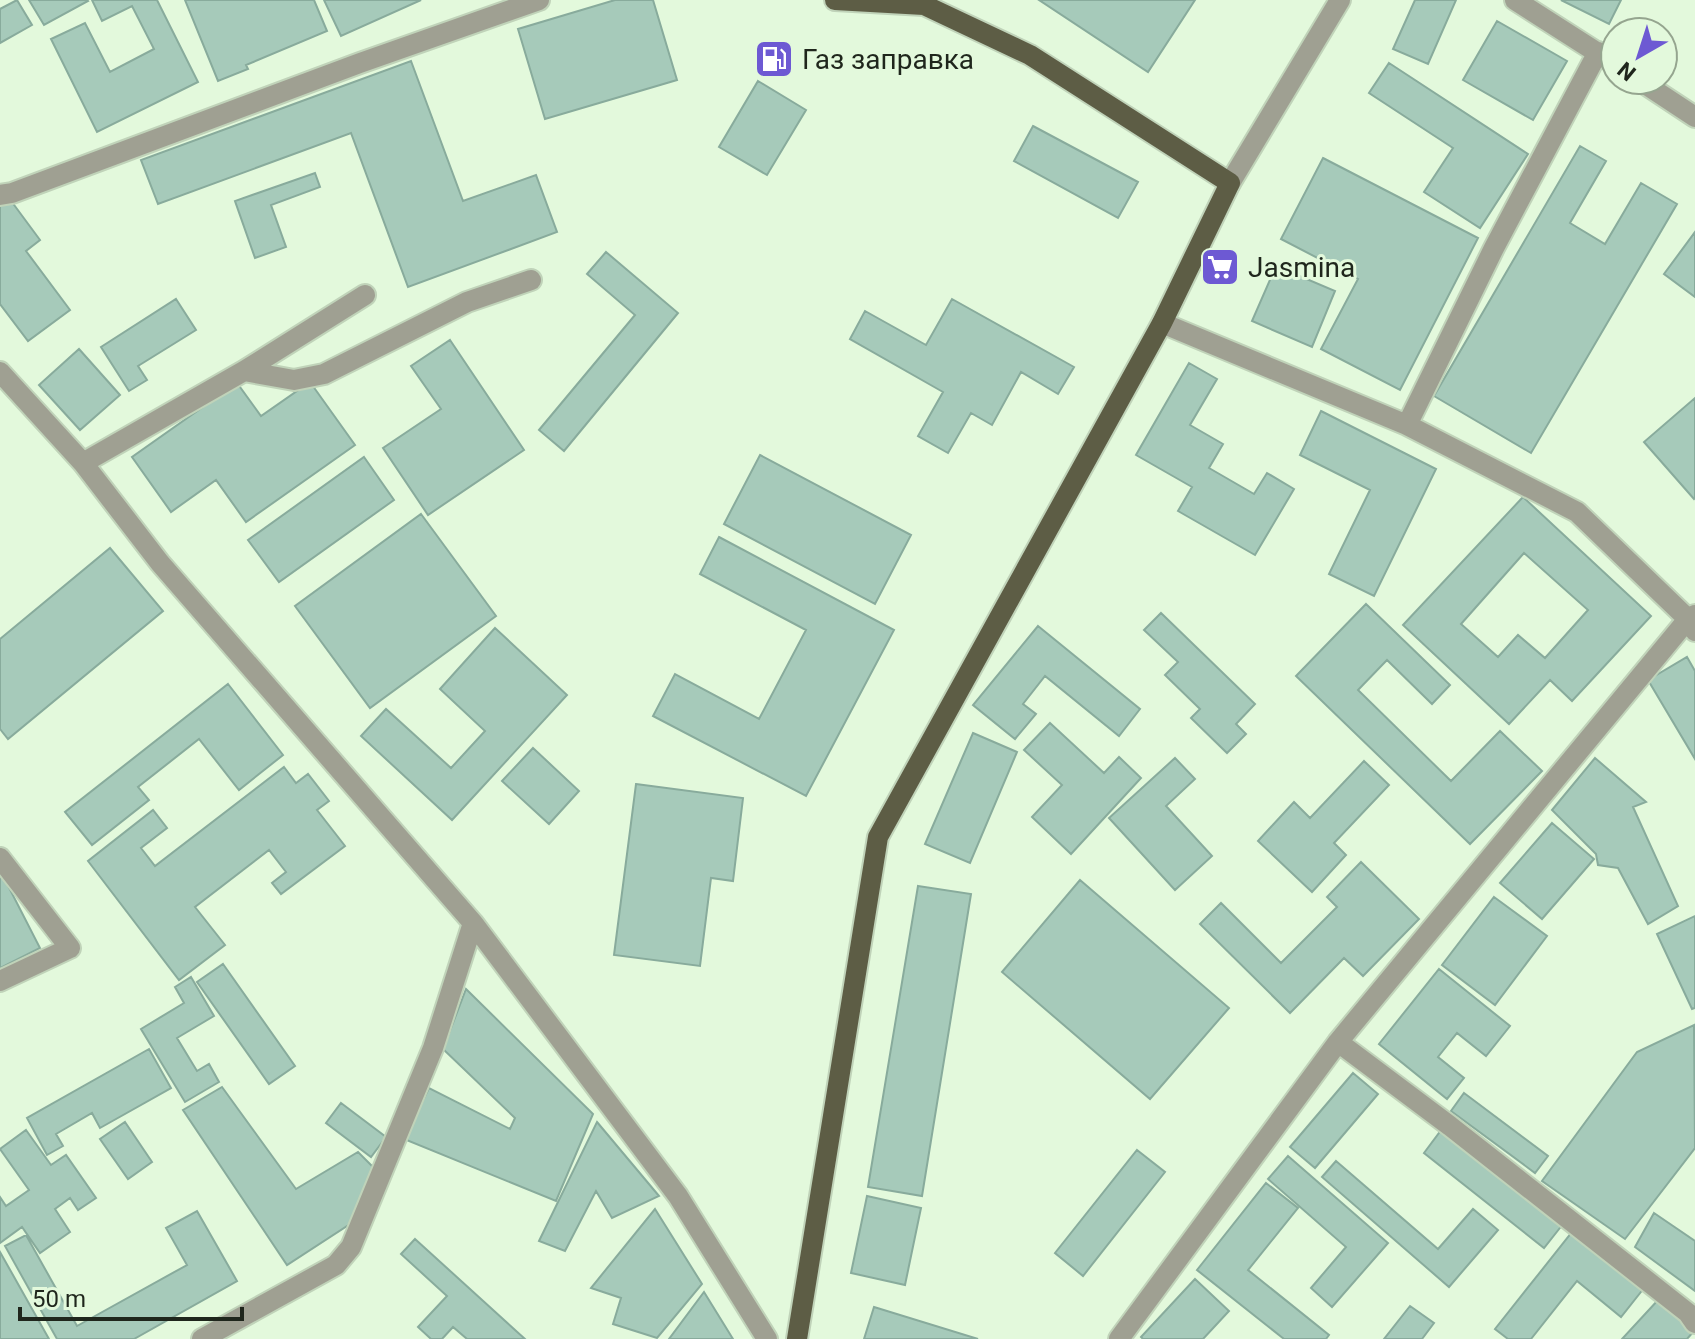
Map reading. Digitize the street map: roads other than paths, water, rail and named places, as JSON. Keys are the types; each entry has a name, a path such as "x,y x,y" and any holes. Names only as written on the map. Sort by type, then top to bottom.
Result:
{"main road":[{"path":"797,1339 878,837 1162,323 1230,183 1030,55 924,5 835,0"}],"street":[{"path":"0,195 539,0"},
{"path":"1230,183 1340,0"},
{"path":"1515,0 1599,54"},
{"path":"1407,425 1494,248 1599,70"},
{"path":"1663,96 1695,117"},
{"path":"244,371 294,380 324,374 467,302 531,280"},
{"path":"83,463 244,371 365,295"},
{"path":"1119,1339 1338,1042 1693,622 1577,512 1407,425 1162,323"},
{"path":"0,372 83,463 160,563 473,923 678,1196 767,1339"},
{"path":"0,858 70,948 0,981"},
{"path":"202,1339 336,1265 351,1247 433,1048 473,923"},
{"path":"1338,1042 1688,1313 1695,1323"}],"place":[{"name":"Газ заправка","path":"774,59"},
{"name":"Jasmina","path":"1220,267"}]}
